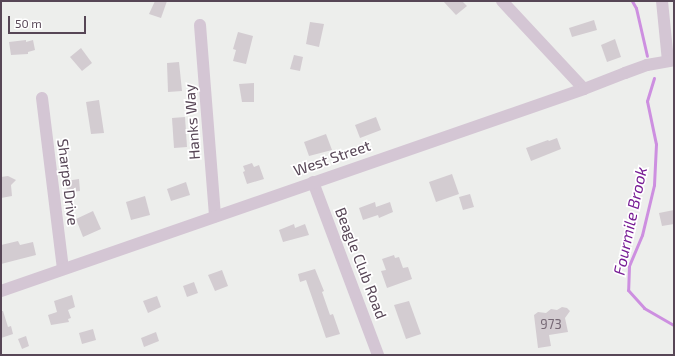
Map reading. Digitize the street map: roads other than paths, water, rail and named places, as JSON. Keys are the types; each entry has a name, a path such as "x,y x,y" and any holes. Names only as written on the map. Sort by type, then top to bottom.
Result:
{"street":[{"path":"502,1 584,89"},
{"path":"662,1 671,60"},
{"name":"Hanks Way","path":"200,25 215,216"},
{"name":"West Street","path":"1,291 584,89 639,68 671,60"},
{"name":"Sharpe Drive","path":"42,98 63,269"},
{"name":"Beagle Club Road","path":"313,182 378,355"}],"waterway":[{"name":"Fourmile Brook","path":"632,1 636,8 647,56"},
{"name":"Fourmile Brook","path":"654,78 647,101 656,144 654,185 642,235 629,266 628,290 644,308 674,325"}]}
